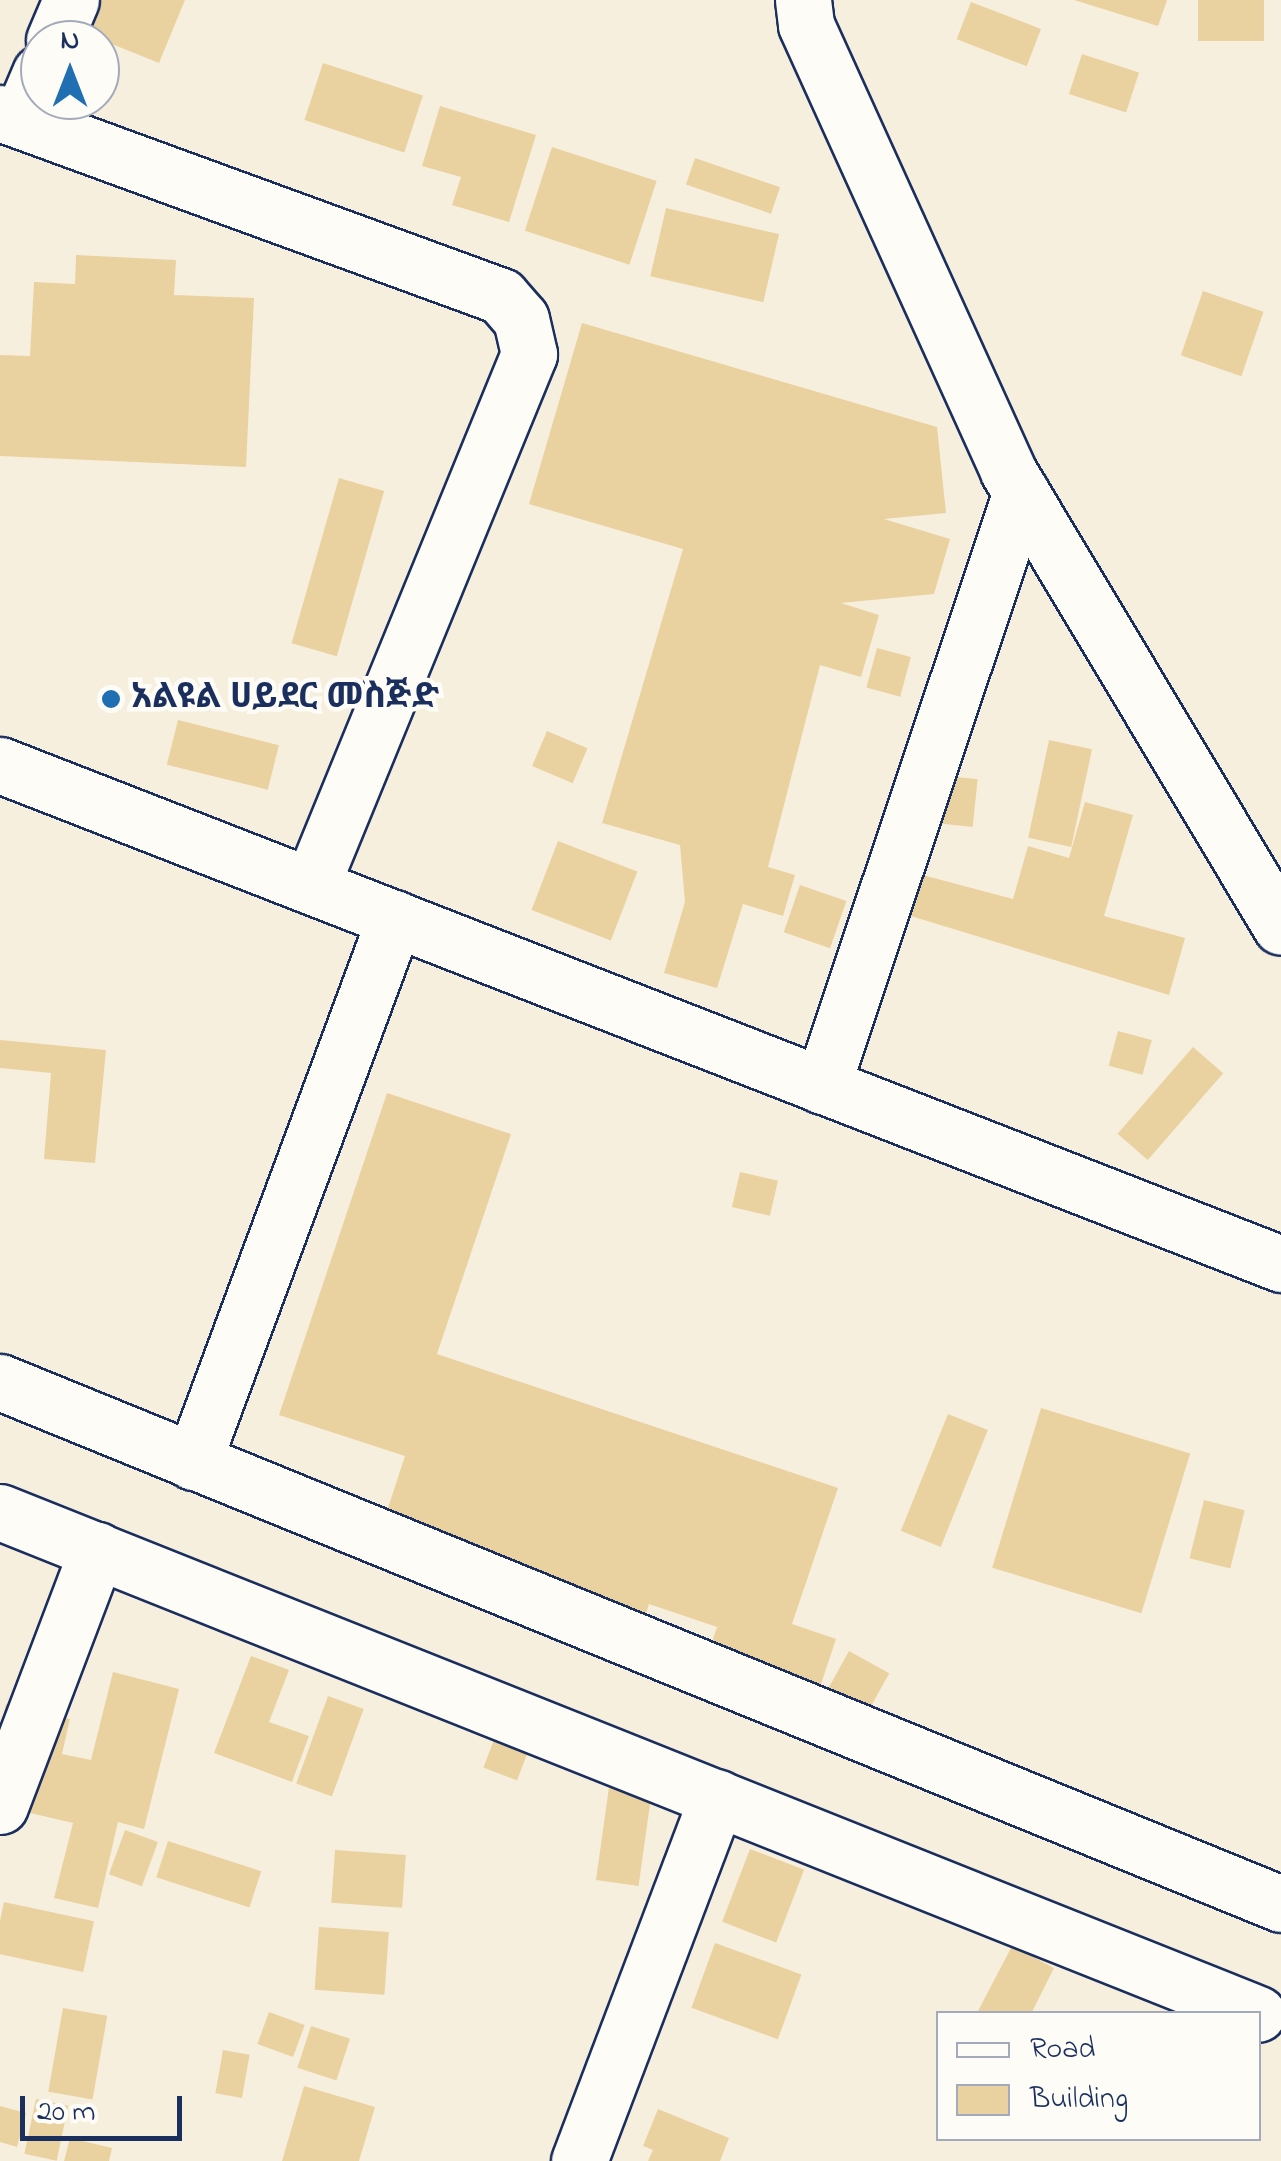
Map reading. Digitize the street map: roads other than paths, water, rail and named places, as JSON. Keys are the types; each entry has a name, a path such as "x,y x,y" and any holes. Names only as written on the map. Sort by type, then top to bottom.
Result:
{"street":[{"path":"803,0 806,24 1021,492 1281,927"},
{"path":"65,120 501,296 521,319 530,354 311,886"},
{"path":"822,1086 1021,492"},
{"path":"0,764 1281,1264"},
{"path":"193,1462 396,918"},
{"path":"0,1382 1281,1904"},
{"path":"0,1512 1251,2011"},
{"path":"0,1806 97,1550"},
{"path":"579,2161 718,1797"}],"place":[{"name":"አልዩል ሀይደር መስጅድ","path":"111,699"}]}
